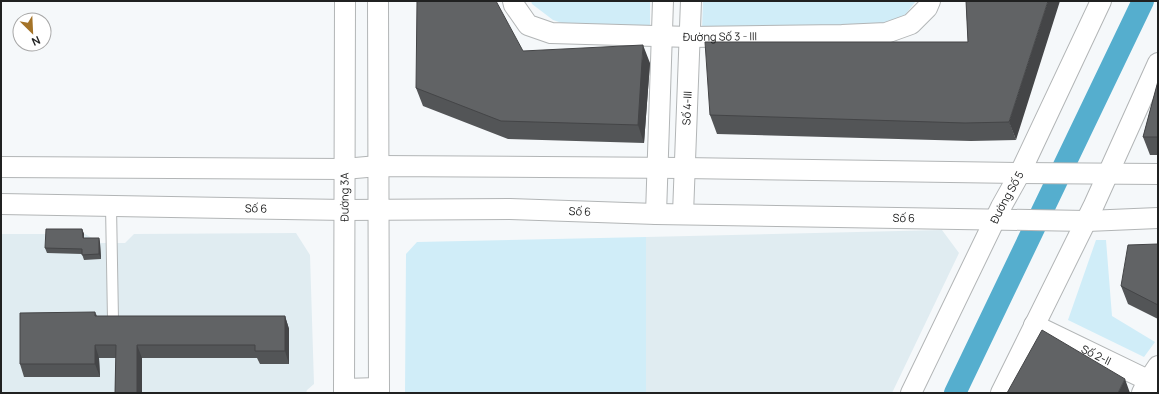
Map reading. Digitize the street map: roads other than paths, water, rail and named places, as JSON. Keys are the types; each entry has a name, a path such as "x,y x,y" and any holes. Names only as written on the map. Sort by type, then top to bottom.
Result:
{"street":[{"name":"Đường 3A","path":"344,391 346,1"},
{"path":"344,391 378,390 378,1"},
{"name":"Đường Số 3 - III","path":"513,1 514,5 528,25 551,33 690,37 886,33 911,24 927,8 930,1"},
{"path":"656,214 663,1"},
{"name":"Số 4-III","path":"682,214 691,1"},
{"name":"Đường Số 5","path":"911,393 995,219 1020,173 1101,1"},
{"path":"1001,393 1087,221 1158,63"},
{"path":"1,167 344,169 378,166 1158,174"},
{"name":"Số 6","path":"1,204 345,210 510,209 656,214 1087,221 1158,218"},
{"name":"Số 2-II","path":"1034,325 1151,381"}],"lane":[{"path":"111,206 113,320"}],"waterway":[{"path":"955,393 1143,1"}]}
